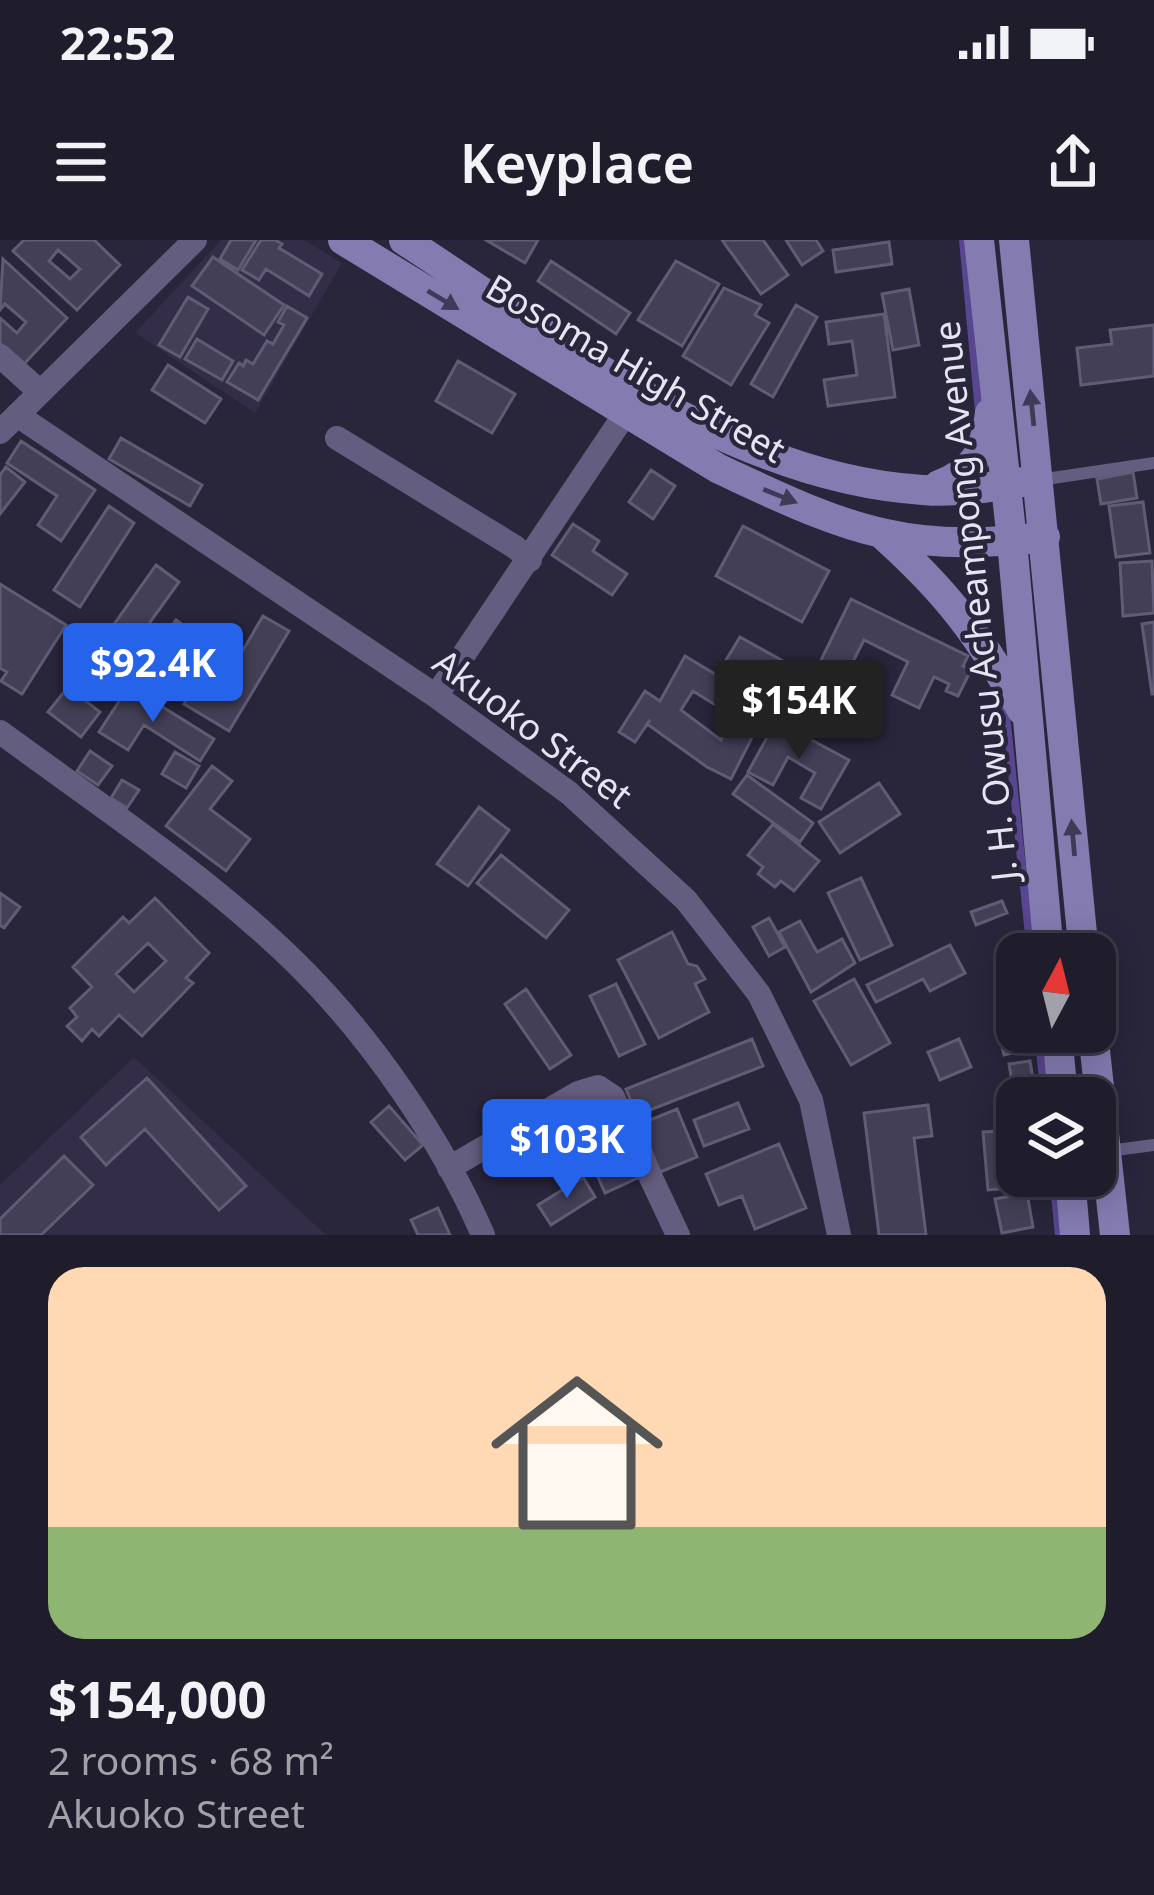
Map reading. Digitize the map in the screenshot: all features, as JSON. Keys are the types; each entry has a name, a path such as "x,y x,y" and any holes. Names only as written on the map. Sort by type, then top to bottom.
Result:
{"street":[{"path":"8,424 195,240"},
{"name":"Bosoma High Street","path":"343,240 719,469 772,494 881,534 926,541 1045,537"},
{"name":"Bosoma High Street","path":"404,240 621,380 712,433 782,463 828,476 925,491 1039,480"},
{"name":"J. H. Owusu Acheampong Avenue","path":"979,240 1047,933"},
{"name":"J. H. Owusu Acheampong Avenue","path":"1014,240 1082,933"},
{"path":"0,356 39,391"},
{"path":"925,491 957,478 975,463 988,430 994,389"},
{"path":"436,696 627,411"},
{"name":"Akuoko Street","path":"8,424 436,696 569,793 686,900 760,994 811,1100 839,1235"},
{"path":"337,438 530,560"},
{"path":"881,534 931,578 976,632 1027,718"},
{"path":"0,732 189,870 298,965 385,1067 449,1168 484,1235"},
{"path":"449,1168 598,1087 613,1096 678,1235"},
{"path":"1072,1197 1076,1235"},
{"path":"1111,1197 1115,1235"}],"lane":[{"path":"1039,480 1154,463"},
{"path":"1116,1150 1154,1145"}],"shaded area":[{"path":"221,240 304,240 342,263 255,413 135,333"},
{"path":"134,1057 326,1235 0,1235 0,1185"}],"building":[{"path":"24,240 94,240 120,265 77,310 13,251","holes":["58,250 80,269 70,279 49,261"]},
{"path":"231,240 256,240 238,270 220,259"},
{"path":"261,240 275,240 282,244 279,248 322,274 309,296 266,269 259,280 242,270"},
{"path":"486,240 538,240 525,263"},
{"path":"722,240 763,240 788,275 761,294"},
{"path":"786,240 816,240 823,251 802,265"},
{"path":"889,242 892,264 836,272 833,250"},
{"path":"213,257 284,305 264,335 192,286"},
{"path":"3,259 67,318 23,365 0,343 0,318 17,333 26,322 5,304 0,310"},
{"path":"551,261 630,313 616,334 538,281"},
{"path":"676,261 719,284 682,346 638,320"},
{"path":"724,288 761,305 755,315 769,323 731,385 683,356"},
{"path":"909,289 919,345 893,350 882,294"},
{"path":"188,297 208,309 180,357 159,345"},
{"path":"796,305 817,317 773,397 751,384"},
{"path":"287,306 307,318 258,400 227,382 239,363 253,364 267,341 273,344 284,325 278,322"},
{"path":"884,314 895,397 828,406 824,380 857,375 852,341 829,344 826,322"},
{"path":"1154,325 1154,376 1081,385 1077,348 1112,344 1110,330"},
{"path":"197,339 233,361 222,380 185,359"},
{"path":"458,361 515,394 492,433 436,401"},
{"path":"168,365 221,399 205,423 152,390"},
{"path":"121,438 202,485 190,506 109,459"},
{"path":"21,441 95,490 61,541 38,525 57,496 7,463"},
{"path":"6,467 25,482 0,514 0,475"},
{"path":"651,470 675,486 653,519 629,502"},
{"path":"1133,472 1137,498 1101,504 1097,479"},
{"path":"1143,502 1150,553 1116,557 1109,506"},
{"path":"109,506 134,523 80,607 54,590"},
{"path":"573,524 599,541 593,551 627,574 612,595 552,555"},
{"path":"743,526 829,571 802,622 716,576"},
{"path":"1152,561 1154,613 1123,616 1120,563"},
{"path":"156,565 179,582 138,639 115,623"},
{"path":"0,584 66,625 22,694 1,681 7,672 0,668"},
{"path":"851,599 968,656 963,666 971,670 958,696 946,691 949,684 934,677 919,708 892,695 908,662 864,640 846,675 820,662"},
{"path":"263,616 289,631 229,731 184,704 196,685 216,696"},
{"path":"176,620 193,632 159,680 141,668"},
{"path":"1154,622 1154,694 1152,694 1142,624"},
{"path":"740,637 792,666 779,690 726,660"},
{"path":"685,656 768,706 731,779 647,724 635,742 619,732 645,691 660,701","holes":["693,691 733,716 721,740 681,710"]},
{"path":"801,672 864,700 853,726 790,698"},
{"path":"129,686 214,739 200,761 144,725 128,750 99,732"},
{"path":"68,687 100,712 81,737 48,712"},
{"path":"776,721 849,760 821,809 801,798 815,773 788,757 773,785 748,772"},
{"path":"90,751 112,766 98,785 77,771"},
{"path":"175,752 199,766 186,788 162,774"},
{"path":"212,766 232,781 210,809 250,839 226,871 166,826"},
{"path":"747,775 813,823 800,842 733,794"},
{"path":"122,780 139,790 127,808 111,798"},
{"path":"879,783 900,814 840,853 819,822"},
{"path":"479,807 509,830 468,886 437,864"},
{"path":"773,824 819,861 794,891 781,881 775,887 758,874 763,867 748,855"},
{"path":"501,855 569,910 546,938 477,883"},
{"path":"861,878 892,945 860,960 828,893"},
{"path":"0,893 20,907 4,928 0,925"},
{"path":"155,898 209,953 186,978 193,983 142,1036 119,1015 99,1036 92,1029 82,1041 67,1026 77,1017 70,1008 92,987 73,967 123,917 129,923","holes":["148,943 166,961 134,992 116,974"]},
{"path":"1002,901 1007,913 976,925 971,912"},
{"path":"769,918 785,947 769,956 753,927"},
{"path":"800,921 817,952 842,939 855,963 811,992 779,932"},
{"path":"672,932 688,964 697,966 705,979 695,984 709,1012 659,1038 618,960"},
{"path":"950,945 965,973 930,991 923,979 876,1002 867,985"},
{"path":"854,979 890,1043 851,1065 814,1001"},
{"path":"616,984 645,1044 619,1056 590,996"},
{"path":"526,989 571,1055 550,1069 505,1004"},
{"path":"752,1039 763,1066 637,1115 626,1089"},
{"path":"959,1039 971,1067 940,1080 928,1052"},
{"path":"1030,1061 1033,1077 1011,1077 1009,1064"},
{"path":"147,1078 246,1186 219,1210 145,1129 106,1165 81,1137"},
{"path":"607,1096 642,1176 605,1193 594,1168 614,1159 603,1134 583,1143 569,1113"},
{"path":"738,1103 749,1129 704,1146 694,1120"},
{"path":"928,1105 932,1136 914,1138 926,1235 879,1235 864,1113"},
{"path":"389,1106 423,1145 405,1160 371,1122"},
{"path":"677,1109 697,1157 660,1172 640,1124"},
{"path":"566,1124 576,1143 549,1155 540,1136"},
{"path":"996,1131 996,1189 988,1190 983,1132"},
{"path":"779,1144 806,1208 755,1229 742,1196 719,1205 706,1174"},
{"path":"64,1156 93,1185 41,1235 0,1235 0,1219"},
{"path":"583,1177 595,1197 551,1225 538,1205"},
{"path":"1028,1197 1033,1227 1002,1233 995,1199"},
{"path":"438,1208 450,1235 418,1235 411,1220"}],"waterway":[{"path":"963,240 979,412"},
{"path":"1005,705 1029,933"},
{"path":"1040,1053 1043,1077"},
{"path":"1055,1197 1059,1235"}]}
